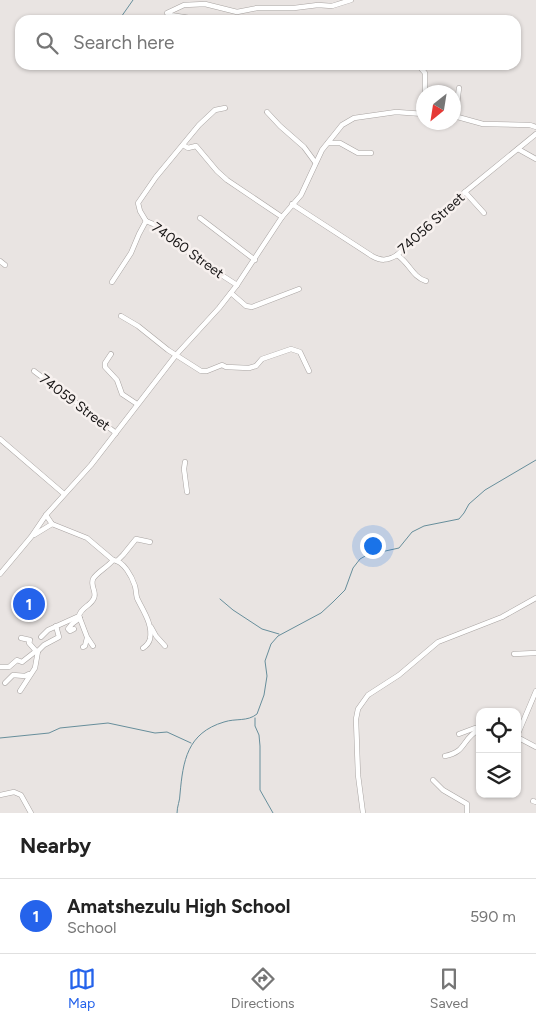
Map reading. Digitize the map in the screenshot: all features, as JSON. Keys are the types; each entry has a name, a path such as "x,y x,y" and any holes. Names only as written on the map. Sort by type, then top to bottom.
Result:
{"street":[{"path":"169,15 167,13 184,5 205,4 237,12 257,8 332,6 350,0"},
{"path":"422,70 425,74 425,85"},
{"path":"146,221 138,204 156,177 210,114 225,108"},
{"path":"267,112 304,147 315,162"},
{"path":"0,574 31,537 46,515 91,465 176,355 238,285 282,217 306,187 315,162 327,143 342,125 354,118 396,112 416,113"},
{"path":"461,118 483,124 530,125 536,127"},
{"name":"74056 Street","path":"292,204 378,259 386,260 396,255 465,192 536,134"},
{"path":"327,143 337,142 358,153 371,153"},
{"path":"183,145 188,148 196,146 227,180 282,217"},
{"path":"518,149 536,159"},
{"path":"465,192 484,213"},
{"path":"200,218 255,260"},
{"name":"74060 Street","path":"112,282 131,253 146,221 158,226 195,258 238,285"},
{"path":"396,255 403,259 416,277 426,281"},
{"path":"0,261 6,265"},
{"path":"231,293 249,307 299,289"},
{"path":"121,316 201,371 207,371 222,365 244,369 256,366 262,359 290,349 300,352 309,370"},
{"path":"111,354 105,363 105,367 117,380 122,394 137,404"},
{"name":"74059 Street","path":"34,371 116,433"},
{"path":"0,439 64,494"},
{"path":"185,462 187,492"},
{"path":"46,515 52,524 87,538 123,565 134,584 136,595 150,626 165,646"},
{"path":"31,537 52,524"},
{"path":"74,629 70,631 68,629 96,594 92,585 93,579 115,560 123,556 136,539 150,542"},
{"path":"363,813 358,775 356,719 358,709 368,695 399,674 438,642 502,617 536,598"},
{"path":"41,638 48,630 79,617"},
{"path":"79,617 86,637 92,646"},
{"path":"0,667 9,667 17,660 22,662 51,640 59,637 56,626"},
{"path":"143,648 150,639 150,626"},
{"path":"84,647 86,637"},
{"path":"20,690 33,672 37,651 29,643 30,640 21,638"},
{"path":"514,654 536,653"},
{"path":"5,683 13,675 24,676 33,672"},
{"path":"24,676 25,683"},
{"path":"521,727 536,690"},
{"path":"459,734 476,729"},
{"path":"445,756 456,754 471,733 476,731"},
{"path":"521,739 536,747"},
{"path":"433,780 444,790 467,804 467,813"},
{"path":"0,794 10,792 21,794 31,813"}],"waterway":[{"path":"122,15 133,0"},
{"path":"177,813 183,770 189,750 202,733 212,727 228,721 249,718 257,714 264,695 267,676 265,661 271,644 278,636 321,613 333,602 345,590 353,568 360,559 367,555 399,548 412,532 424,526 459,519 469,504 485,490 536,460"},
{"path":"220,599 262,629 279,634"},
{"path":"255,718 260,746 260,790 273,813"},
{"path":"0,738 49,733 60,728 108,723 155,733 167,732 191,743"}],"place":[{"name":"Amatshezulu High School","path":"29,604"}]}
